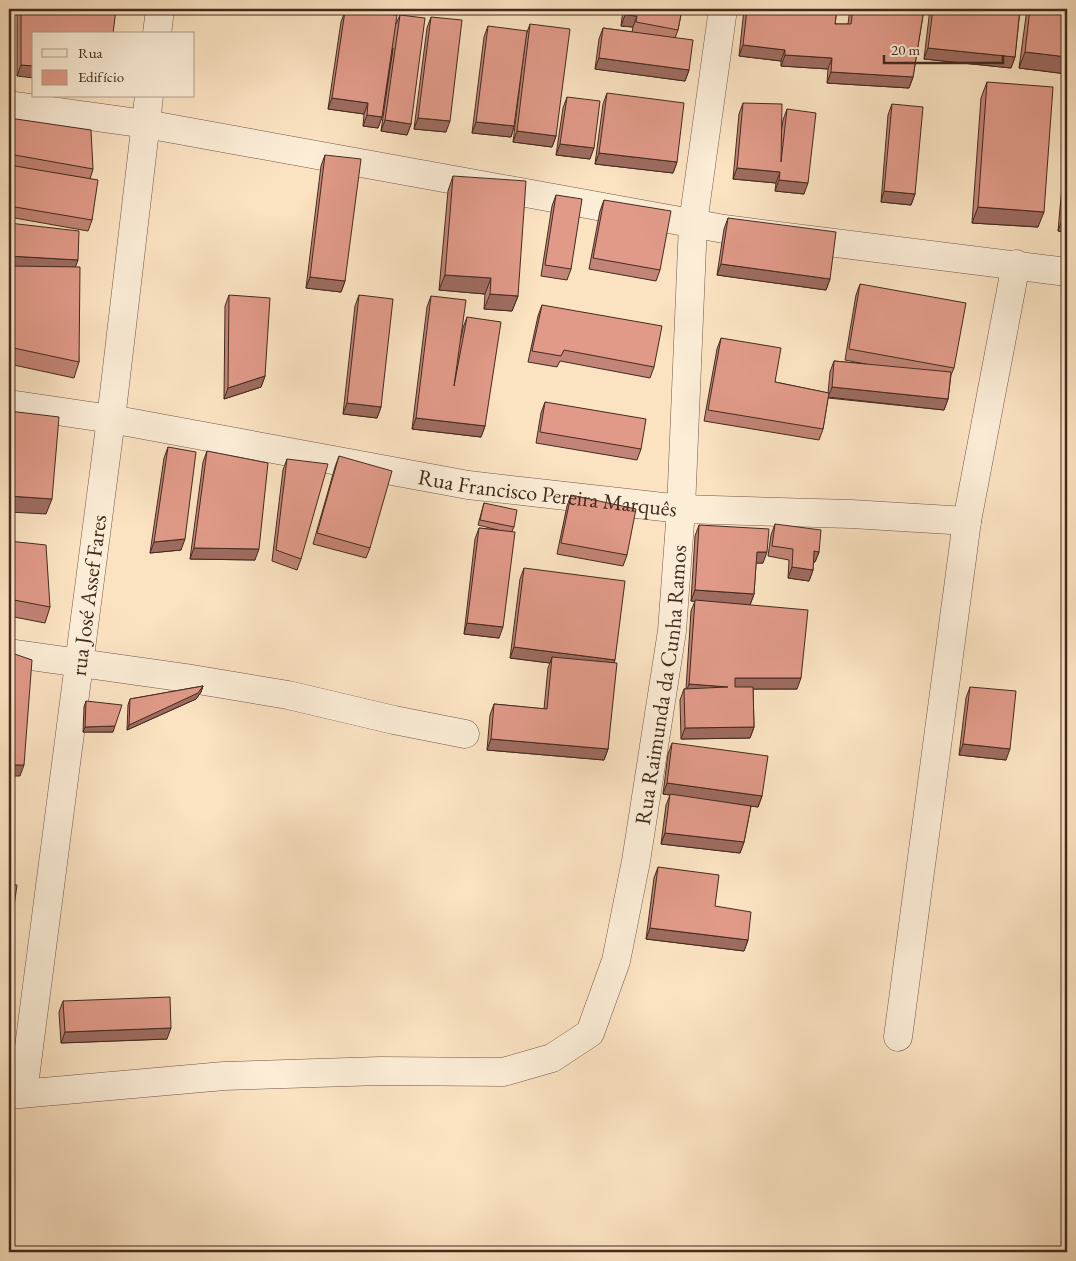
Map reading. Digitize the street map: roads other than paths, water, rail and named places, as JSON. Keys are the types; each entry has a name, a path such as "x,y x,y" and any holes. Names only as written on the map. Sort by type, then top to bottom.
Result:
{"street":[{"path":"157,32 160,9"},
{"name":"Rua Francisco Pereira Marquês","path":"9,404 111,419 468,485 681,508 693,223 723,9"},
{"name":"rua José Assef Fares","path":"16,1094 111,419 149,98"},
{"path":"9,105 146,124 724,229 1016,264 1067,272"},
{"path":"898,1037 967,521 1016,264"},
{"path":"681,508 851,514 967,521"},
{"name":"Rua Raimunda da Cunha Ramos","path":"16,1094 224,1076 380,1071 503,1072 552,1058 590,1033 616,961 636,861 672,631 681,508"},
{"path":"9,653 186,678 288,695 394,720 466,734"}]}
